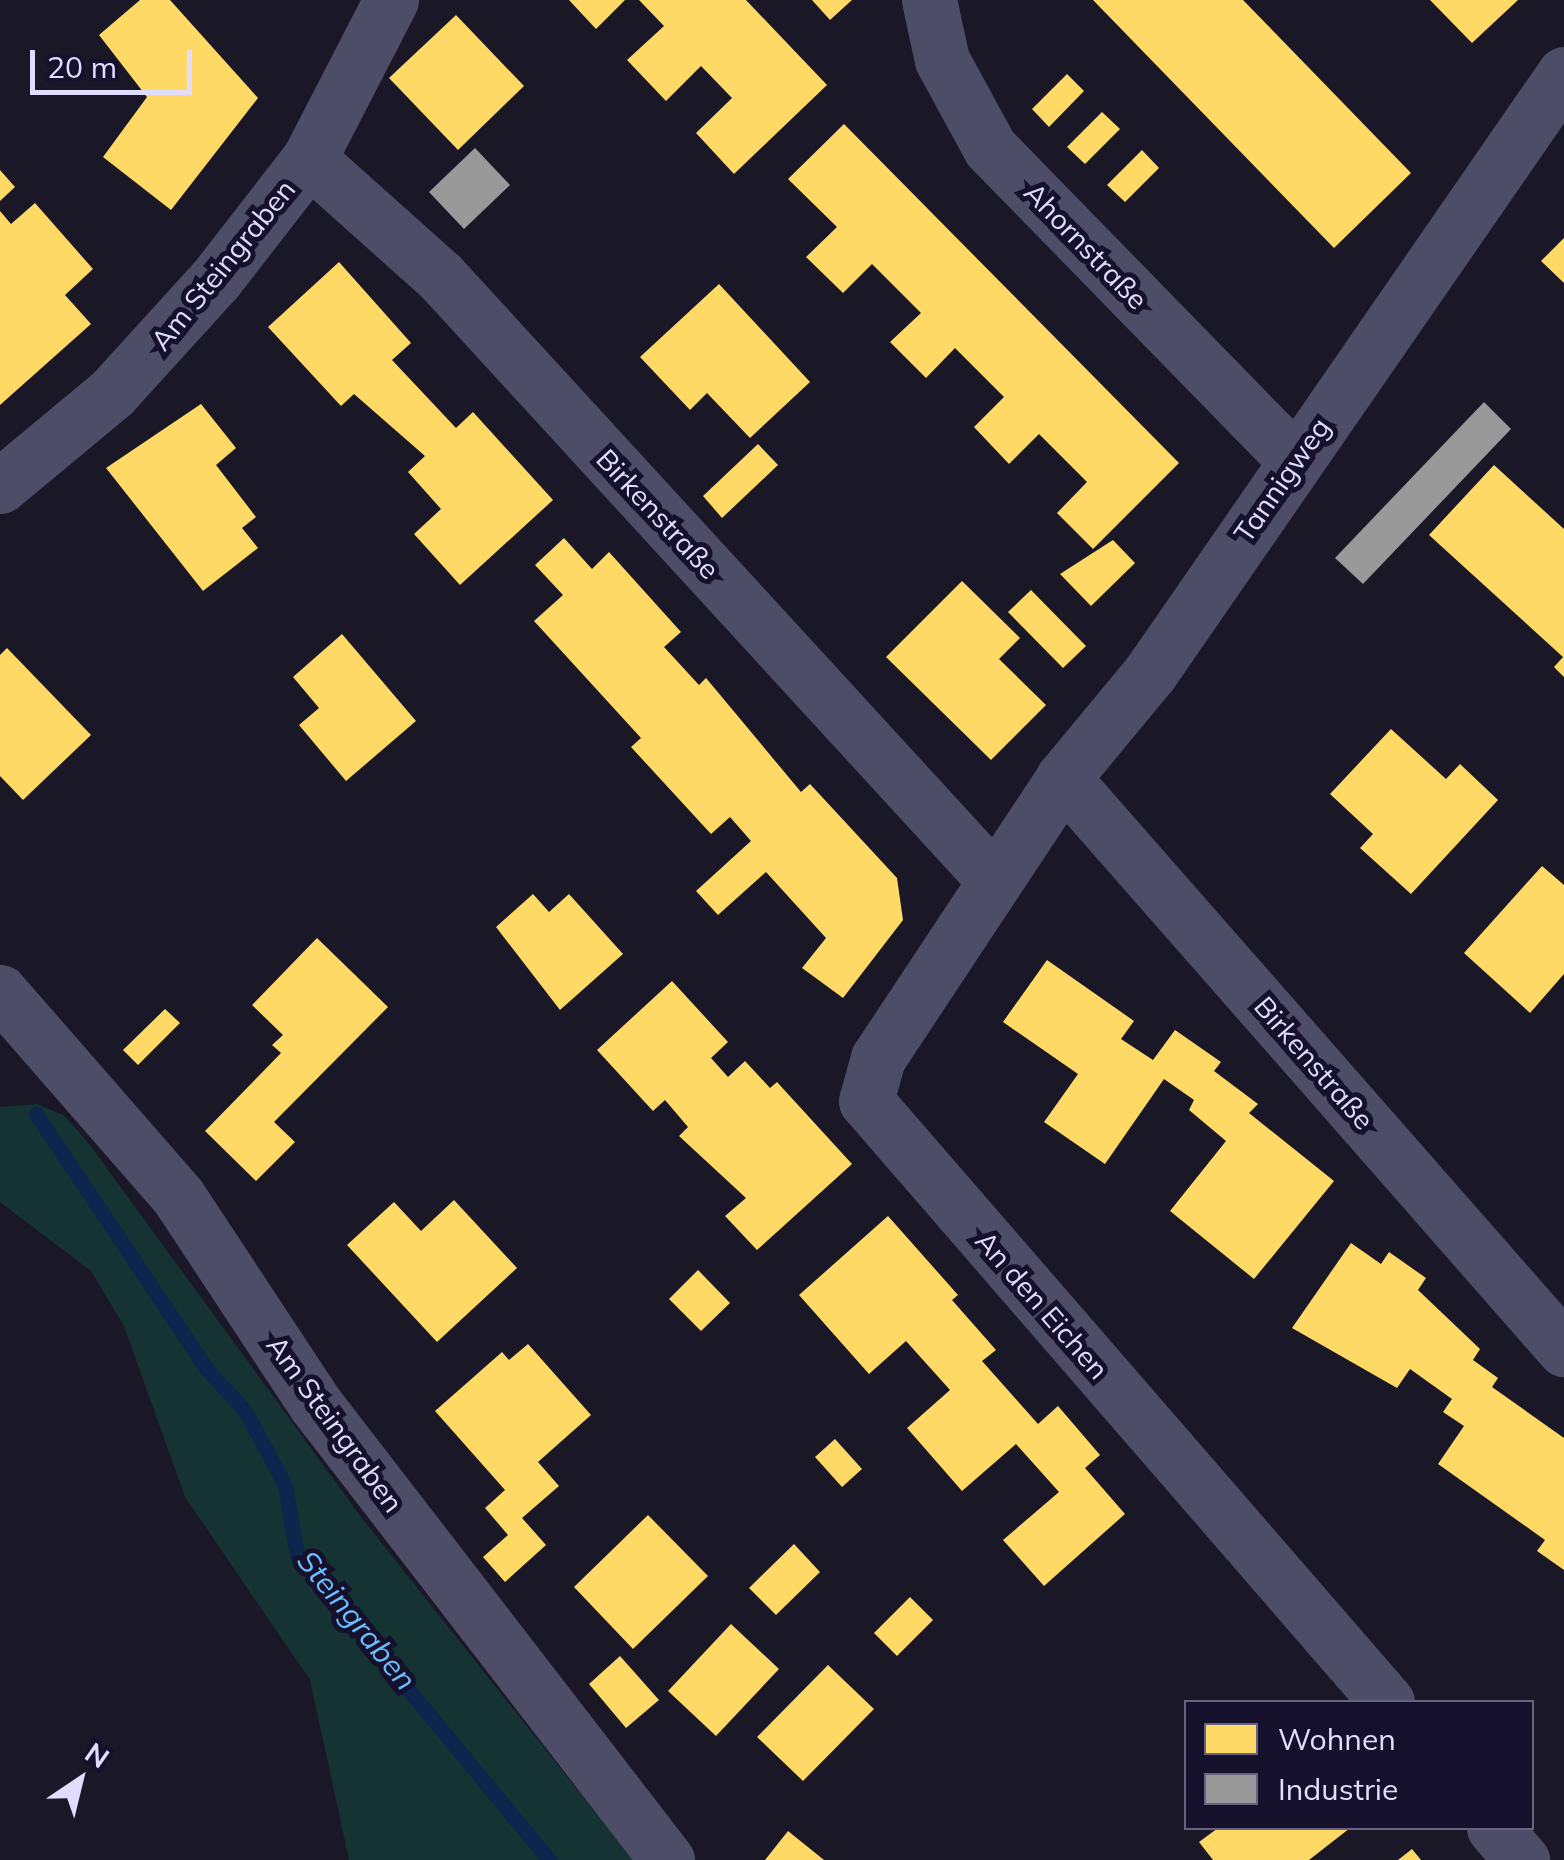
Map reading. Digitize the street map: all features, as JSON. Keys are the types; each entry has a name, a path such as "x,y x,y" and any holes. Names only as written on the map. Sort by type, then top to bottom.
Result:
{"street":[{"name":"Am Steingraben","path":"0,486 165,341 309,159 391,0"},
{"name":"Ahornstraße","path":"929,0 942,60 990,148 1294,461"},
{"name":"Tannigweg","path":"995,881 1063,778 1150,673 1564,74"},
{"name":"Birkenstraße","path":"309,159 440,276 995,881"},
{"name":"Birkenstraße","path":"1063,778 1564,1349"},
{"name":"An den Eichen","path":"995,881 878,1058 866,1101 1385,1700"},
{"name":"Am Steingraben","path":"0,992 178,1196 316,1405 667,1860"},
{"path":"1496,1830 1522,1860"}],"green space":[{"path":"37,1104 65,1116 90,1145 361,1517 633,1860 349,1860 310,1680 185,1497 124,1326 91,1271 0,1202 0,1107"}],"building: Wohnen":[{"path":"140,0 170,0 258,98 171,210 103,157 147,97 99,35"},
{"path":"569,0 625,0 596,29"},
{"path":"639,0 746,0 827,85 734,174 696,133 732,98 701,66 666,101 627,60 664,26"},
{"path":"812,0 852,0 830,20"},
{"path":"1093,0 1243,0 1411,173 1334,248"},
{"path":"1430,0 1518,0 1472,43"},
{"path":"456,15 524,86 458,150 389,78"},
{"path":"1067,74 1084,91 1049,127 1032,109"},
{"path":"1102,112 1120,129 1085,164 1067,147"},
{"path":"844,124 1179,463 1093,549 1057,513 1087,482 1039,434 1009,464 974,427 1004,397 955,348 926,378 890,342 921,313 872,264 843,293 806,257 837,227 788,179"},
{"path":"1142,150 1159,168 1125,202 1107,185"},
{"path":"0,170 15,187 0,201"},
{"path":"35,203 93,269 65,295 91,324 0,405 0,211 11,224"},
{"path":"1564,238 1564,283 1541,261"},
{"path":"339,262 411,343 392,360 456,428 473,412 553,500 460,585 414,534 441,509 408,472 425,456 354,394 341,406 268,327"},
{"path":"719,284 810,382 750,438 707,393 690,410 640,357"},
{"path":"201,404 236,448 216,465 256,517 242,528 258,548 203,591 106,468"},
{"path":"758,444 778,465 722,518 703,496"},
{"path":"1494,465 1564,529 1564,677 1554,667 1563,657 1429,535"},
{"path":"564,538 592,569 609,552 681,632 664,647 699,685 706,678 801,792 810,784 897,878 903,920 843,998 802,968 826,938 766,872 718,915 696,891 751,841 730,817 711,834 631,747 641,738 534,621 563,595 535,565"},
{"path":"1113,540 1135,563 1091,606 1060,574"},
{"path":"962,581 1020,638 999,659 1046,705 991,760 886,657"},
{"path":"1031,590 1086,646 1063,668 1008,612"},
{"path":"342,634 416,721 346,781 299,725 319,708 293,677"},
{"path":"7,648 91,735 23,800 0,776 0,655"},
{"path":"1391,729 1446,779 1460,764 1498,800 1411,894 1360,848 1373,834 1330,794"},
{"path":"1542,866 1564,885 1564,974 1530,1013 1464,953"},
{"path":"533,894 549,912 569,894 623,954 560,1010 496,927"},
{"path":"317,938 388,1007 274,1122 295,1142 256,1181 205,1131 281,1053 272,1045 283,1035 252,1005"},
{"path":"1047,960 1134,1021 1121,1039 1153,1060 1175,1030 1221,1062 1214,1071 1258,1104 1249,1113 1334,1181 1254,1279 1170,1211 1226,1141 1189,1110 1194,1100 1164,1079 1105,1164 1044,1122 1078,1074 1003,1022"},
{"path":"672,981 728,1042 711,1058 728,1077 745,1061 770,1088 777,1082 852,1164 757,1250 725,1216 746,1198 679,1136 688,1127 665,1100 653,1111 597,1050"},
{"path":"165,1009 180,1023 138,1065 123,1050"},
{"path":"454,1200 517,1268 437,1342 347,1245 394,1202 421,1231"},
{"path":"888,1216 958,1295 952,1300 996,1350 982,1361 1038,1424 1058,1406 1100,1455 1085,1468 1125,1514 1044,1586 1003,1540 1059,1492 1016,1444 962,1491 907,1428 950,1390 906,1341 869,1374 799,1295"},
{"path":"1351,1243 1381,1264 1389,1252 1426,1278 1418,1290 1480,1349 1473,1360 1498,1378 1492,1387 1564,1438 1564,1570 1537,1551 1545,1540 1438,1464 1464,1426 1443,1412 1452,1399 1410,1369 1397,1388 1292,1328"},
{"path":"698,1270 730,1303 701,1331 669,1299"},
{"path":"528,1344 591,1415 538,1462 559,1486 522,1518 546,1545 505,1582 483,1557 508,1535 485,1508 505,1490 435,1411 502,1352 509,1360"},
{"path":"835,1439 862,1469 842,1487 815,1457"},
{"path":"648,1515 708,1576 633,1649 574,1587"},
{"path":"794,1544 820,1572 776,1615 749,1588"},
{"path":"910,1597 933,1620 897,1656 874,1633"},
{"path":"731,1624 779,1669 716,1736 668,1691"},
{"path":"620,1656 659,1700 626,1728 589,1684"},
{"path":"828,1665 874,1709 803,1781 757,1737"},
{"path":"1215,1830 1347,1830 1309,1860 1213,1860 1199,1842"},
{"path":"788,1831 824,1860 765,1860"},
{"path":"1412,1849 1421,1860 1398,1860"}],"building: Industrie":[{"path":"475,148 510,185 464,229 429,192"},
{"path":"1484,402 1511,429 1363,584 1335,558"}],"waterway":[{"name":"Steingraben","path":"36,1114 206,1368 245,1411 285,1485 297,1555 549,1860"}]}
